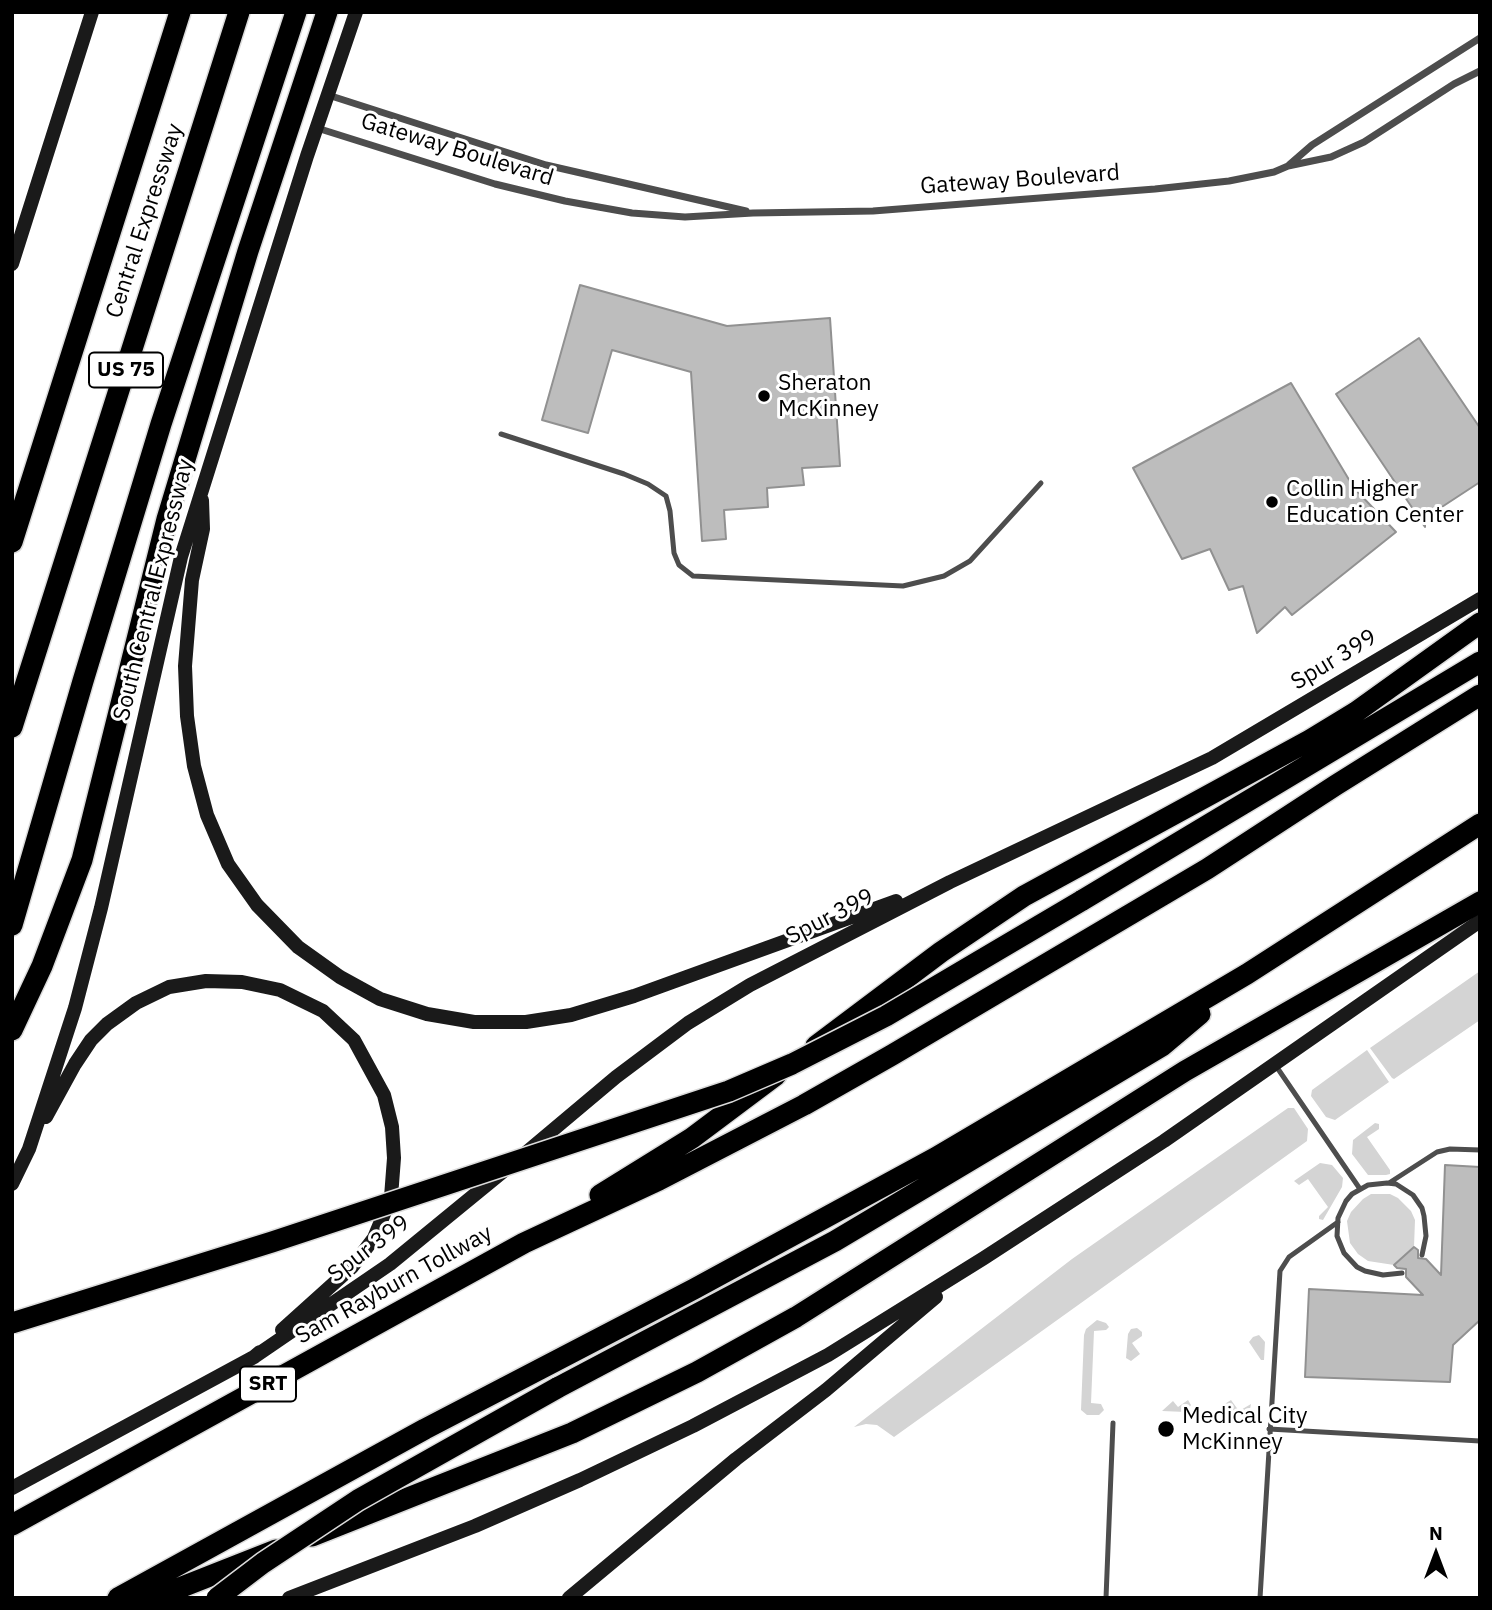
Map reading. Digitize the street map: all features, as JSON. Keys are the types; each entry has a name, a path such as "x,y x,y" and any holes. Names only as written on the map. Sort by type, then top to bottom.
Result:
{"highway":[{"name":"Central Expressway","path":"12,542 180,12"},
{"name":"Central Expressway","path":"12,727 239,12"},
{"path":"12,925 86,668 161,424 296,12"},
{"path":"12,1031 41,966 82,860 167,520 248,251 327,12"},
{"path":"12,491 49,428"},
{"path":"524,1243 692,1138 941,952 1012,903 1063,873 1256,772 1310,740 1356,712 1480,623"},
{"path":"12,1323 272,1242 729,1091 792,1064 886,1016 1480,662"},
{"name":"Sam Rayburn Tollway","path":"12,1525 524,1243 659,1180 804,1105 999,994 1207,869 1480,695"},
{"path":"118,1598 425,1429 935,1158 1247,974 1480,824"},
{"path":"154,1598 560,1438 697,1372 830,1296 1185,1071 1480,902"},
{"path":"217,1598 263,1563 358,1500 557,1388 835,1241 1074,1100 1162,1046 1247,974"}],"main road":[{"path":"12,264 15,244 92,12"},
{"name":"South Central Expressway","path":"12,1184 29,1149 75,1008 95,933 181,557 201,488 356,12"},
{"path":"201,488 203,529 191,580 185,666 194,766 206,816 228,864 257,905 298,947 340,977 380,999 427,1014 474,1022 526,1022 571,1015 634,996 950,882"},
{"name":"Spur 399","path":"254,1357 390,1264 616,1077 688,1023 807,954 950,882 1212,758 1480,600"},
{"path":"289,1598 475,1526 662,1442 828,1355 1164,1141 1480,921"},
{"path":"12,1488 254,1357 352,1267 374,1238 391,1196 394,1158 392,1127 384,1095 354,1040 323,1011 280,990 242,982 206,981 169,987 136,1003 107,1024 75,1063 29,1149"},
{"path":"569,1598 984,1258"}],"street":[{"name":"Gateway Boulevard","path":"1288,166 1312,145 1480,38"},
{"name":"Gateway Boulevard","path":"317,128 495,184 565,201 632,213 685,218 753,213 873,211 1142,190 1229,181 1274,172 1288,166 1331,158 1364,142 1454,84 1480,71"},
{"name":"Gateway Boulevard","path":"328,95 545,165 753,213"}],"lane":[{"path":"501,434 624,474 648,484 666,496 674,553 680,565 692,576 709,578 903,586 944,576 970,561 1041,483"},
{"path":"1275,1063 1360,1189"},
{"path":"1389,1183 1437,1152 1450,1149 1480,1150"},
{"path":"1402,1273 1374,1274 1357,1267 1344,1253 1340,1245 1338,1222 1346,1201 1360,1189 1377,1183 1389,1183 1405,1189 1422,1208 1426,1236 1422,1255"},
{"path":"1260,1598 1280,1271 1289,1257 1338,1222"},
{"path":"1106,1598 1113,1423"},
{"path":"1269,1429 1480,1441"}],"shaded area":[{"path":"1480,971 1480,1020 1392,1078 1370,1048"},
{"path":"1367,1050 1389,1082 1335,1120 1326,1117 1311,1096 1312,1090"},
{"path":"1288,1108 1294,1108 1308,1129 1307,1141 894,1437 877,1425 854,1427 1072,1259"},
{"path":"1375,1123 1379,1124 1379,1129 1367,1137 1390,1170 1390,1174 1368,1175 1352,1154 1353,1140"},
{"path":"1320,1163 1332,1165 1343,1178 1342,1187 1323,1220 1319,1219 1319,1216 1328,1207 1308,1179 1299,1185 1294,1181"},
{"path":"1371,1194 1390,1194 1398,1198 1411,1211 1415,1220 1414,1247 1394,1265 1368,1261 1358,1254 1350,1243 1347,1221 1351,1212"},
{"path":"1097,1320 1109,1327 1106,1330 1094,1331 1091,1403 1101,1404 1104,1410 1099,1415 1087,1415 1081,1410 1084,1335 1086,1329"},
{"path":"1137,1328 1142,1332 1142,1336 1132,1343 1140,1354 1131,1361 1126,1358 1128,1334 1131,1329"},
{"path":"1259,1335 1265,1342 1264,1360 1261,1360 1249,1342"},
{"path":"1188,1400 1191,1405 1186,1412 1162,1411 1173,1401 1178,1407"},
{"path":"1231,1400 1239,1411 1251,1404 1249,1414 1225,1415 1220,1407"}],"building":[{"name":"Sheraton McKinney","path":"580,285 727,326 830,318 840,466 802,468 804,485 767,488 768,507 724,510 726,539 702,541 691,372 612,350 588,433 542,420"},
{"path":"1419,338 1480,428 1480,482 1425,518 1425,527 1336,394"},
{"path":"1291,383 1354,488 1396,532 1292,615 1285,607 1257,633 1243,586 1229,590 1210,549 1182,559 1133,468"},
{"path":"1445,1165 1480,1167 1480,1320 1453,1345 1450,1382 1305,1377 1309,1289 1423,1295 1406,1277 1406,1269 1394,1265 1414,1247 1418,1250 1418,1258 1426,1259 1441,1275"}],"place":[{"name":"Sheraton McKinney","path":"764,396"},
{"name":"Collin Higher Education Center","path":"1272,502"},
{"name":"Medical City McKinney","path":"1166,1429"}]}
